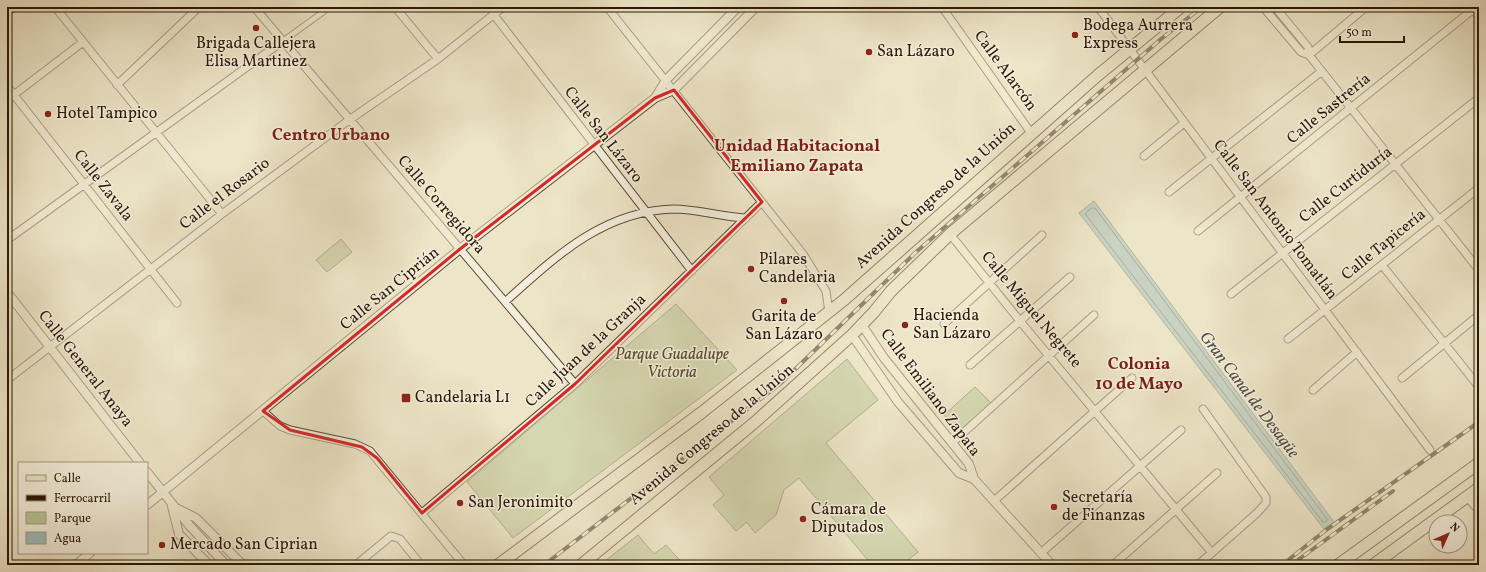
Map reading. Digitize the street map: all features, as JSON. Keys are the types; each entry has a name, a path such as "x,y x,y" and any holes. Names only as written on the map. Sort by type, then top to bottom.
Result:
{"main road":[{"path":"7,10 11,7"},
{"name":"Avenida Congreso de la Unión","path":"498,565 688,423 844,300 1031,133 1129,49 1181,7"},
{"name":"Avenida Congreso de la Unión","path":"581,565 754,423 852,335 891,291 950,234 1220,7"},
{"path":"1338,565 1479,463"},
{"path":"1373,565 1479,488"}],"street":[{"path":"55,7 222,214"},
{"path":"117,85 199,7"},
{"name":"Calle Corregidora","path":"254,7 575,384"},
{"path":"7,240 82,184 330,7"},
{"path":"395,7 438,59"},
{"name":"Calle el Rosario","path":"7,380 150,268 349,120 438,59 503,7"},
{"path":"607,7 803,254 826,291 829,312"},
{"name":"Calle San Ciprián","path":"655,98 666,80 738,7"},
{"path":"674,90 756,7"},
{"name":"Calle Alarcón","path":"942,7 1031,133"},
{"name":"Calle San Antonio Tomatlán","path":"1098,7 1184,123 1326,309 1430,450"},
{"path":"1263,7 1301,52 1310,55"},
{"path":"1275,7 1308,47 1310,55 1322,71 1479,270"},
{"path":"1310,55 1366,7"},
{"path":"1473,8 1479,17"},
{"name":"Calle Sastrería","path":"1198,231 1352,109 1473,8"},
{"name":"Calle San Lázaro","path":"494,15 692,271"},
{"path":"7,100 83,42"},
{"path":"1170,192 1322,71"},
{"name":"Calle Zavala","path":"7,86 82,184 177,303"},
{"name":"Calle San Ciprián","path":"148,504 460,250 655,98 674,90"},
{"name":"Calle Curtiduría","path":"1231,294 1479,98"},
{"path":"1144,156 1184,123"},
{"name":"Calle Tapicería","path":"1288,339 1479,188"},
{"name":"Calle Juan de la Granja","path":"422,513 575,384 762,202"},
{"path":"506,302 571,245 592,232 613,223 646,212 673,209 700,211 746,218"},
{"name":"Calle Miguel Negrete","path":"950,234 1212,553"},
{"path":"944,324 1042,235"},
{"path":"1382,265 1479,388"},
{"path":"970,365 1070,277"},
{"name":"Calle General Anaya","path":"7,292 51,346 139,462"},
{"path":"952,443 1050,357 1094,315"},
{"path":"1402,378 1479,315"},
{"name":"Calle Emiliano Zapata","path":"862,325 884,358 968,464 974,479 1052,565"},
{"name":"Calle Emiliano Zapata","path":"852,335 898,402 959,473 974,479"},
{"path":"1313,390 1357,352"},
{"path":"994,501 1132,378"},
{"path":"1198,565 1257,513 1266,503 1266,497 1203,409"},
{"path":"263,411 280,426 290,430 355,444 370,451 464,565"},
{"path":"1041,553 1181,430"},
{"path":"148,473 189,526 226,565"},
{"path":"1113,565 1217,473"},
{"path":"1467,496 1479,510"},
{"path":"172,506 179,534 209,565"},
{"path":"172,506 196,518 243,565"},
{"path":"356,565 391,536 400,539 421,565"},
{"path":"76,565 89,554"}],"highlighted area":[{"path":"674,90 762,202 575,384 422,513 377,458 362,447 290,430 263,411 460,249 655,98"}],"green space":[{"path":"341,239 352,252 327,272 316,260"},
{"name":"Parque Guadalupe Victoria","path":"676,304 737,370 513,538 467,482"},
{"path":"847,359 878,400 826,443 918,552 902,565 872,565 799,478 784,490 776,515 755,533 747,522 736,531 713,505 724,495 709,477"},
{"path":"975,387 991,403 959,433 944,415"},
{"path":"638,535 654,554 666,545 684,565 600,565"}],"water":[{"path":"1094,201 1334,522 1324,529 1079,213"}],"railway":[{"path":"544,565 780,384 915,253 1161,39 1202,7"},
{"path":"1282,565 1326,530 1479,422"},
{"path":"1291,565 1393,491"}],"place":[{"name":"Brigada Callejera Elisa Martinez","path":"256,28"},
{"name":"Bodega Aurrera Express","path":"1075,35"},
{"name":"San Lázaro","path":"869,52"},
{"name":"Hotel Tampico","path":"48,114"},
{"name":"Pilares Candelaria","path":"751,269"},
{"name":"Garita de San Lázaro","path":"784,301"},
{"name":"Hacienda San Lázaro","path":"905,325"},
{"name":"Candelaria L1","path":"406,398"},
{"name":"San Jeronimito","path":"460,503"},
{"name":"Secretaría de Finanzas","path":"1054,507"},
{"name":"Cámara de Diputados","path":"803,519"},
{"name":"Mercado San Ciprian","path":"162,545"}],"district":[{"name":"Centro Urbano","path":"331,135"},
{"name":"Unidad Habitacional Emiliano Zapata","path":"797,156"},
{"name":"Colonia 10 de Mayo","path":"1139,374"}],"water label":[{"name":"Gran Canal de Desagüe","path":"1249,395"}]}
